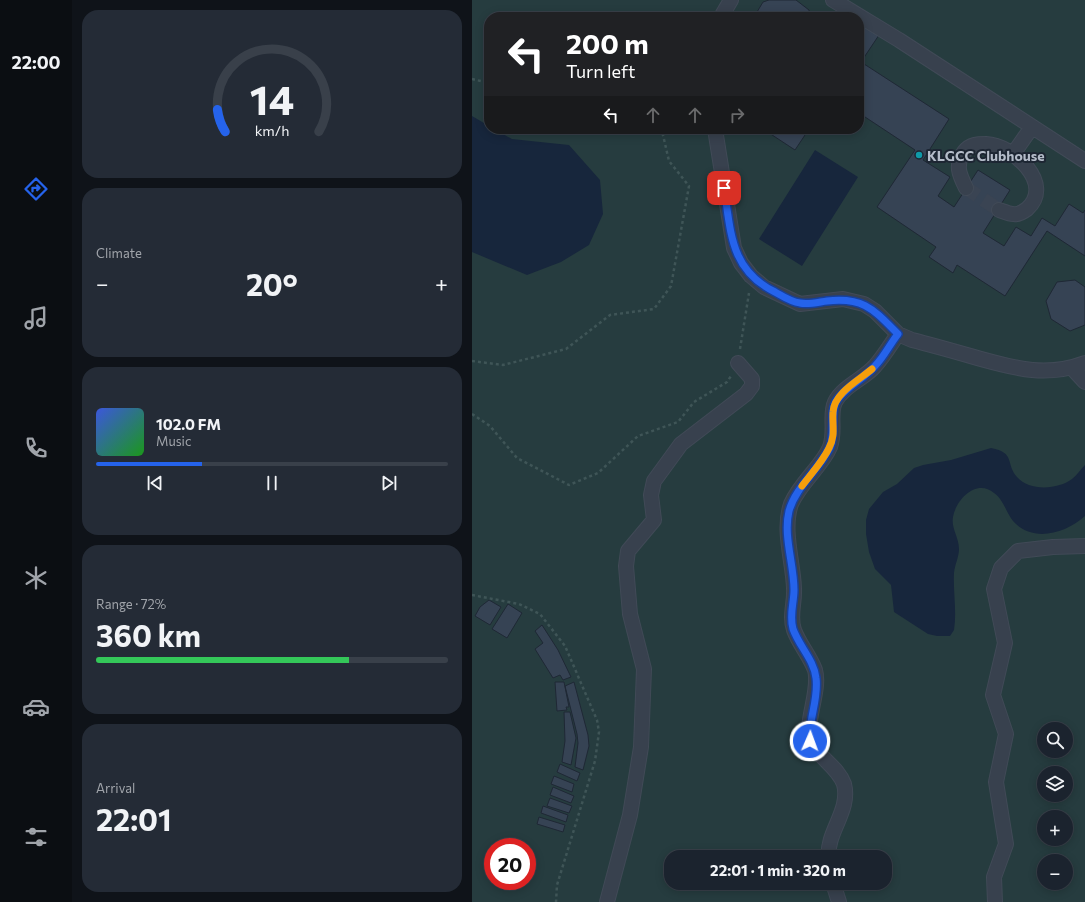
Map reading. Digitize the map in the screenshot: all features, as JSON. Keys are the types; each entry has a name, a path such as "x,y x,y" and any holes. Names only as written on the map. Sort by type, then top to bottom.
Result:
{"lane":[{"path":"724,12 731,0"},
{"path":"833,0 853,12"},
{"path":"864,19 899,40 1085,162"},
{"path":"1013,154 1032,127"},
{"path":"716,134 734,248 741,263 751,276 764,287 800,304 843,299 864,304 875,311 898,334 912,340 1029,371 1044,372 1072,368 1085,363"},
{"path":"966,188 958,169 959,159 966,149 975,144 990,144 1001,147 1013,154 1025,163 1035,182 1036,192 1032,204 1020,213 1014,214 998,210"},
{"path":"829,850 830,841 843,812 844,789 838,773 810,741 809,732 816,680 814,669 797,637 791,619 794,588 788,518 792,503 799,490 829,448 834,436 833,411 836,402 845,390 875,367 898,334"},
{"path":"607,902 630,815 641,747 644,669 630,614 626,566 628,551 654,520 651,495 654,481 681,444 746,394 752,386 752,378 738,363"},
{"path":"1072,368 1085,382"},
{"path":"995,902 994,877 1006,844 996,782 1006,734 993,695 1005,643 994,589 1001,568 1018,551 1053,547 1085,546"},
{"path":"835,890 839,902"}],"path":[{"path":"472,79 484,82"},
{"path":"472,361 503,365 566,349 610,314 654,309 671,286 688,186 669,161 662,134"},
{"path":"472,414 490,426 517,458 569,484 598,473 638,436 678,422 694,402 728,382 738,363 751,276"},
{"path":"472,595 519,604 540,614 565,646 597,720 599,732 595,761 557,885 556,902"}],"green space":[{"path":"472,0 1085,0 1085,902 472,902"}],"water":[{"path":"472,116 484,123 484,134 503,134 512,139 569,145 600,180 603,214 589,245 561,262 527,275 472,252"},
{"path":"815,150 858,177 802,266 759,239"},
{"path":"991,448 999,450 1007,456 1013,472 1017,477 1029,485 1037,487 1052,487 1060,485 1074,477 1085,465 1085,516 1068,527 1058,531 1049,534 1039,534 1029,532 1021,528 1013,521 1000,499 994,493 987,489 981,488 974,489 968,493 958,504 953,517 953,525 959,549 954,573 954,630 950,636 928,634 894,612 891,585 875,569 869,552 866,534 866,520 869,509 883,492 897,484 914,468 951,460"}],"building":[{"path":"769,0 796,0 809,10 809,12 757,12 763,2"},
{"name":"KLGCC Clubhouse","path":"864,24 881,32 864,58"},
{"name":"KLGCC Clubhouse","path":"864,64 949,119 923,160 950,177 938,196 954,207 978,170 1010,190 983,233 1004,246 1016,227 1031,236 1042,218 1055,226 1069,204 1083,213 1085,210 1085,256 1047,231 1005,296 957,265 953,273 929,257 936,247 877,207 915,150 864,116"},
{"path":"771,134 806,134 795,150"},
{"path":"1075,280 1085,287 1085,325 1070,331 1051,319 1046,301 1057,282"},
{"path":"489,600 501,607 490,625 475,616 480,607"},
{"path":"508,604 522,613 507,638 492,629"},
{"path":"542,625 558,650 571,677 563,680 560,675 553,678 535,649 543,643 535,631"},
{"path":"555,682 564,682 569,707 566,707 567,710 557,711"},
{"path":"574,682 588,735 589,746 583,770 575,767 578,743 577,734 565,686"},
{"path":"564,712 570,712 576,738 571,765 562,762 565,741"},
{"path":"560,764 580,773 577,781 557,772"},
{"path":"554,776 574,784 572,792 551,784"},
{"path":"553,787 574,796 571,803 550,795"},
{"path":"550,798 572,806 569,813 547,806"},
{"path":"543,806 568,815 566,822 541,813"},
{"path":"539,817 565,825 563,832 537,824"}],"tunnel":[{"path":"966,188 999,210"}],"slow traffic":[{"path":"802,486 829,448 834,436 833,411 836,402 845,390 872,369"}],"place":[{"name":"KLGCC Clubhouse","path":"919,155"}],"route":[{"path":"724,188 734,248 741,263 751,276 764,287 800,304 843,299 864,304 875,311 898,334 875,367 845,390 836,402 833,411 834,436 829,448 799,490 789,511 789,544 794,588 791,619 794,630 804,652 814,669 816,680 815,699 809,732 810,741"}]}
